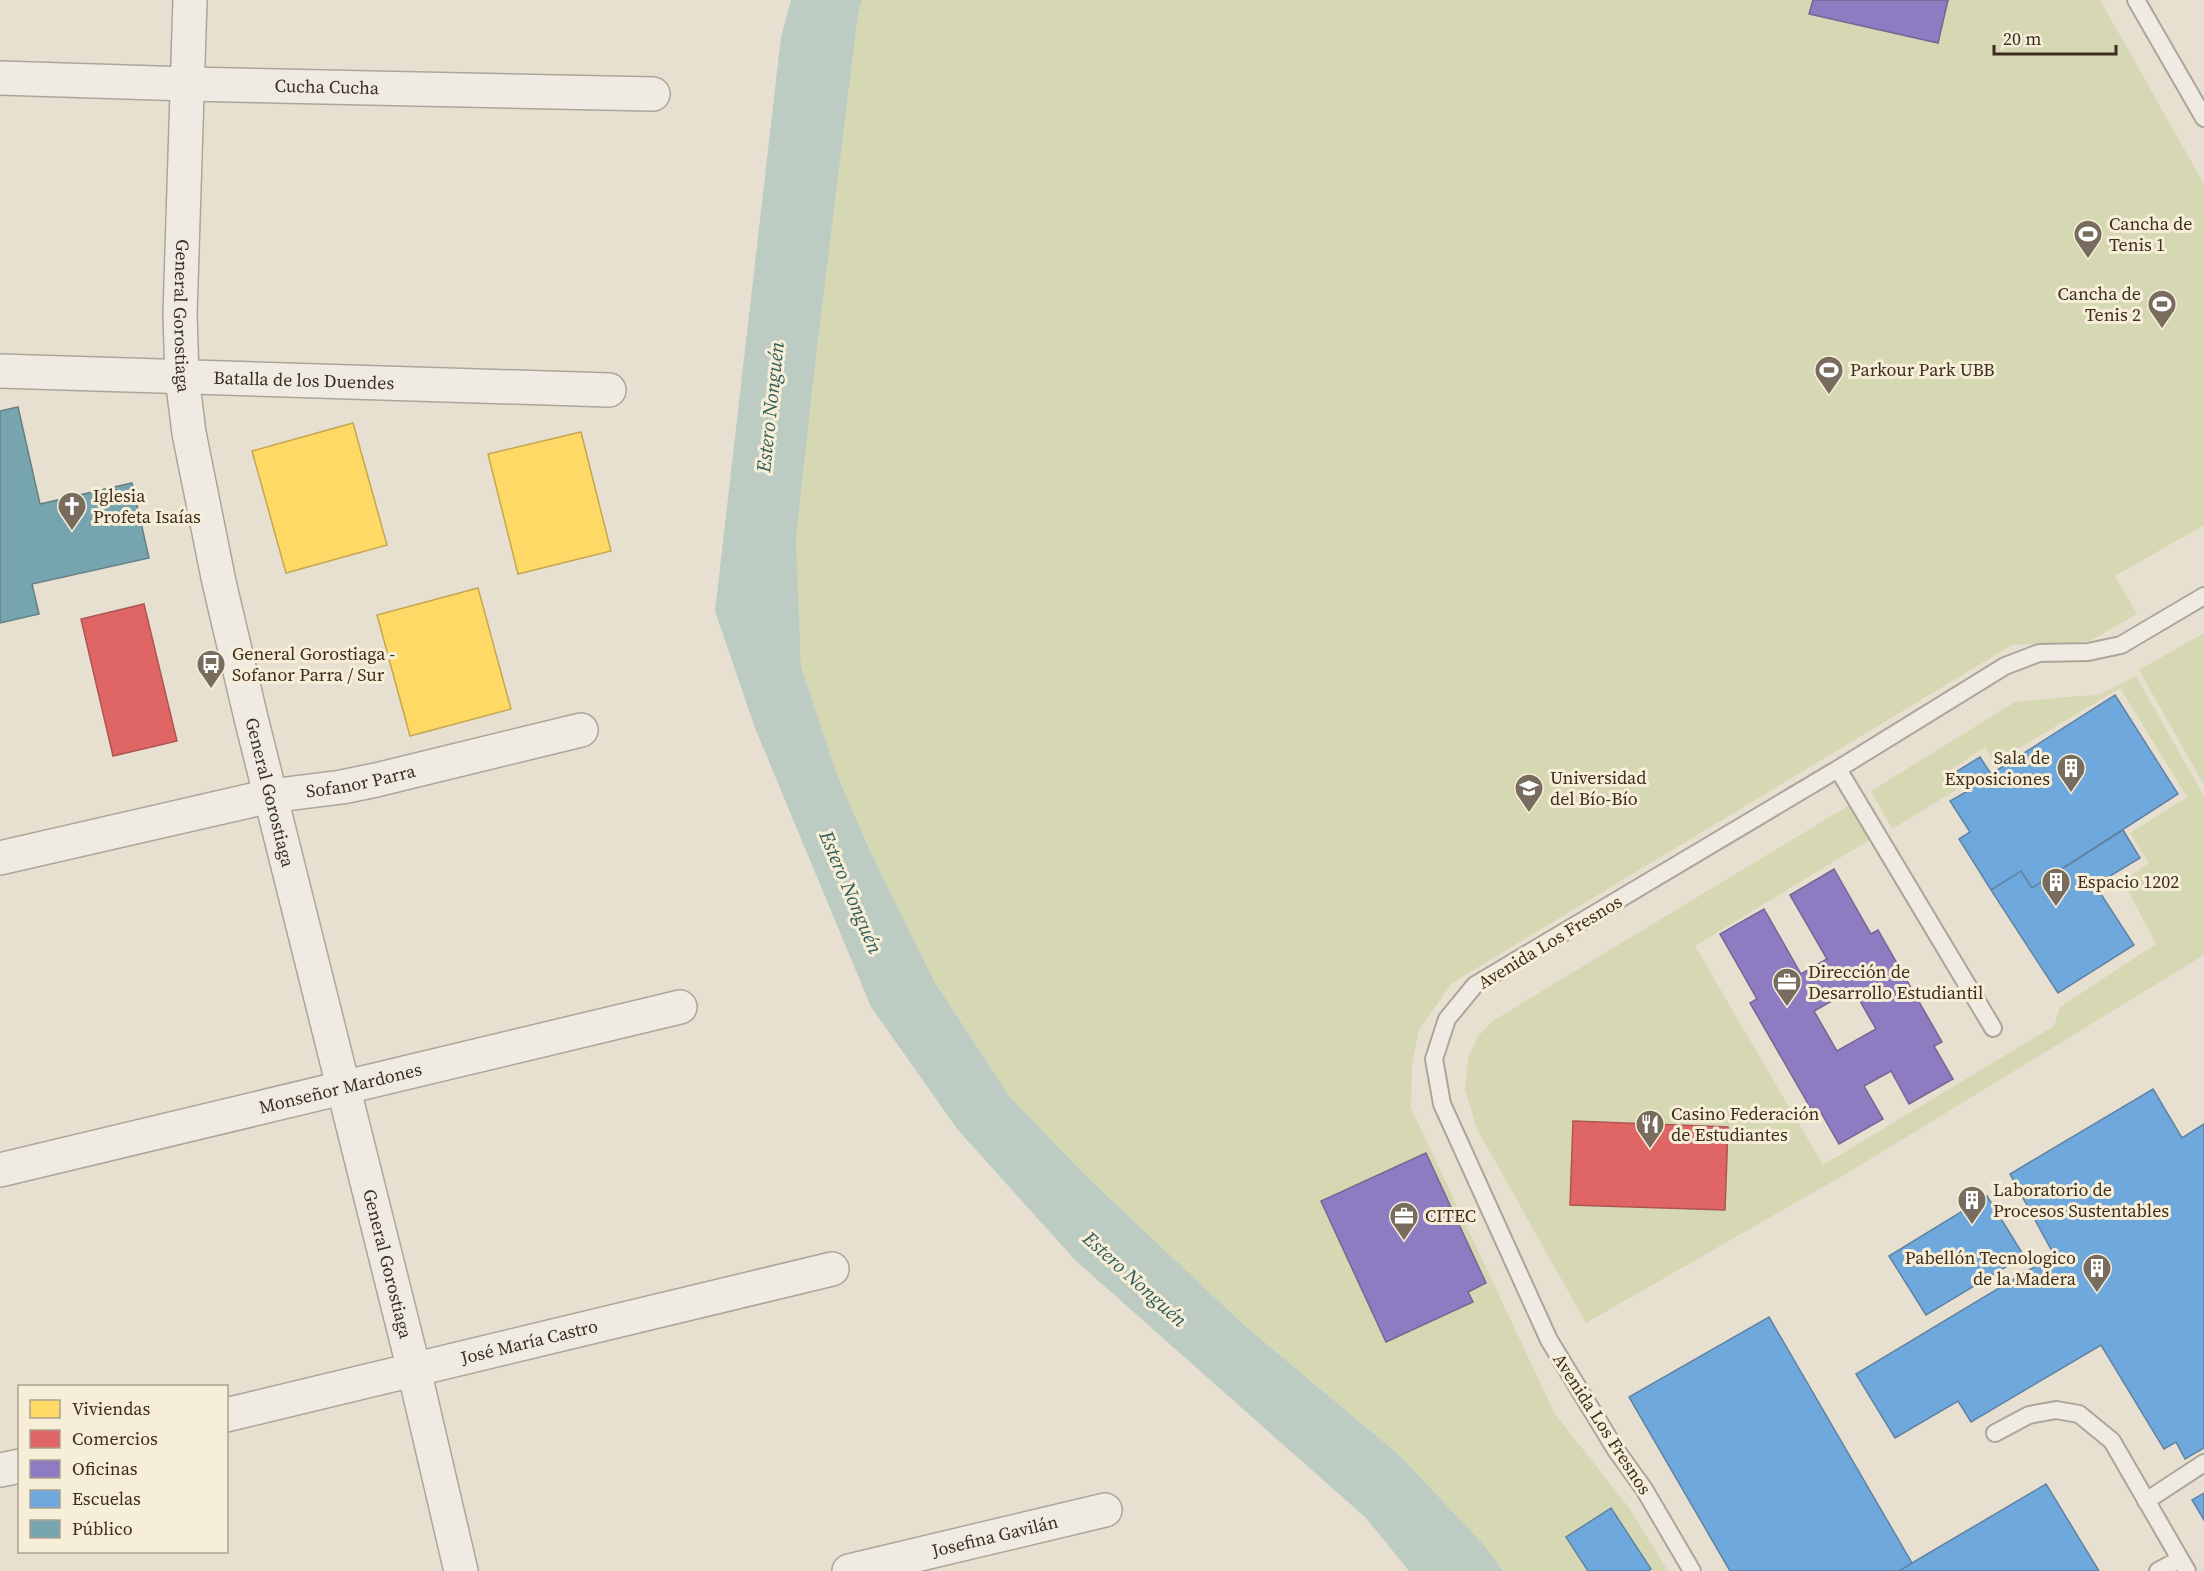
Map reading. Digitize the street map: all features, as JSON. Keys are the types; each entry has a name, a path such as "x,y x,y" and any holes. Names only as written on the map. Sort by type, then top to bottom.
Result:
{"street":[{"name":"General Gorostiaga","path":"190,0 180,314 182,376 189,433 219,582 270,796 414,1370 461,1571"},
{"name":"Cucha Cucha","path":"0,78 652,94"},
{"name":"Batalla de los Duendes","path":"0,371 609,390"},
{"name":"Sofanor Parra","path":"0,858 270,796 354,785 581,730"},
{"name":"Monseñor Mardones","path":"0,1170 680,1007"},
{"name":"José María Castro","path":"228,1416 832,1269"},
{"path":"0,1470 18,1466"},
{"name":"Josefina Gavilán","path":"849,1571 1105,1510"}],"lane":[{"path":"2136,0 2204,118"},
{"name":"Avenida Los Fresnos","path":"1692,1571 1644,1489 1616,1450 1549,1340 1442,1104 1434,1059 1447,1019 1475,985 2006,666 2039,653 2088,652 2121,645 2204,596"},
{"path":"1838,769 1993,1028"},
{"path":"1995,1433 2029,1415 2056,1410 2079,1414 2112,1441 2183,1565 2158,1571"},
{"path":"2146,1501 2204,1463"}],"green space":[{"name":"Universidad del Bío-Bío","path":"862,0 2100,0 2204,184 2204,525 2115,576 2137,614 2090,641 2012,645 1452,983 1419,1030 1412,1065 1411,1108 1555,1414 1630,1509 1668,1571 1503,1571 1483,1544 1398,1454 1245,1326 1087,1177 1009,1096 934,981 870,851 837,775 801,667 796,538 858,14"},
{"path":"2204,633 2204,785 2139,670"},
{"path":"2136,676 2204,796 2204,955 1849,1172 1586,1323 1477,1129 1465,1089 1468,1058 1477,1038 1491,1022 1856,801 1876,836 1695,946 1823,1165 2054,1026 2060,1007 2156,944 2123,881 2149,863 2130,833 2187,797 2120,688 1994,763 1985,747 1946,773 1956,790 1892,829 1871,791 2015,702 2101,694"}],"water":[{"name":"Estero Nonguén","path":"791,0 862,0 858,14 796,538 801,667 837,775 870,851 934,981 1009,1096 1087,1177 1245,1326 1398,1454 1483,1544 1503,1571 1409,1571 1366,1518 1075,1260 958,1130 871,1007 755,728 715,611 781,37"}],"building: Viviendas":[{"path":"353,423 387,545 286,573 252,451"},
{"path":"581,432 611,551 518,574 488,454"},
{"path":"478,588 511,709 410,736 377,615"}],"building: Comercios":[{"path":"144,604 177,741 113,756 81,619"},
{"name":"Casino Federación de Estudiantes","path":"1573,1121 1728,1127 1725,1210 1570,1205"}],"building: Oficinas":[{"path":"1813,0 1948,0 1938,43 1809,14"},
{"name":"Dirección de Desarrollo Estudiantil","path":"1834,869 1871,934 1878,930 1942,1042 1934,1046 1953,1079 1909,1104 1891,1071 1864,1086 1883,1119 1839,1144 1820,1111 1814,1114 1750,1003 1757,999 1720,934 1764,909 1801,974 1827,959 1790,895","holes":["1853,989 1876,1029 1837,1051 1814,1011"]},
{"name":"CITEC","path":"1426,1153 1486,1283 1468,1292 1473,1302 1386,1342 1321,1201"}],"building: Escuelas":[{"name":"Sala de Exposiciones","path":"2115,695 2178,794 2032,888 2021,871 1991,890 1959,839 1970,832 1950,801 1966,792 1954,773 1980,757 1991,774"},
{"name":"Espacio 1202","path":"2123,830 2140,858 2095,885 2134,945 2058,993 1991,890 2021,871 2032,888"},
{"name":"Pabellón Tecnologico de la Madera","path":"2153,1089 2182,1138 2204,1124 2204,1448 2185,1459 2176,1442 2164,1449 2101,1345 1971,1422 1958,1401 1895,1438 1856,1374 2054,1255 2010,1174"},
{"name":"Laboratorio de Procesos Sustentables","path":"1987,1196 2024,1256 1926,1315 1889,1256"},
{"path":"1769,1317 1912,1563 1899,1571 1730,1571 1629,1397"},
{"path":"2046,1484 2099,1571 1899,1571 1912,1563"},
{"path":"2204,1493 2204,1520 2192,1500"},
{"path":"1611,1508 1651,1569 1648,1571 1588,1571 1566,1537"}],"building: Público":[{"name":"Iglesia Profeta Isaías","path":"18,407 40,504 132,483 149,558 32,584 39,614 0,623 0,411"}],"place":[{"name":"Cancha de Tenis 1","path":"2088,260"},
{"name":"Cancha de Tenis 2","path":"2162,330"},
{"name":"Parkour Park UBB","path":"1829,396"},
{"name":"Iglesia Profeta Isaías","path":"72,532"},
{"name":"General Gorostiaga - Sofanor Parra / Sur","path":"211,690"},
{"name":"Sala de Exposiciones","path":"2071,794"},
{"name":"Universidad del Bío-Bío","path":"1529,814"},
{"name":"Espacio 1202","path":"2056,908"},
{"name":"Dirección de Desarrollo Estudiantil","path":"1787,1008"},
{"name":"Casino Federación de Estudiantes","path":"1650,1150"},
{"name":"Laboratorio de Procesos Sustentables","path":"1972,1226"},
{"name":"CITEC","path":"1404,1242"},
{"name":"Pabellón Tecnologico de la Madera","path":"2097,1294"}]}
